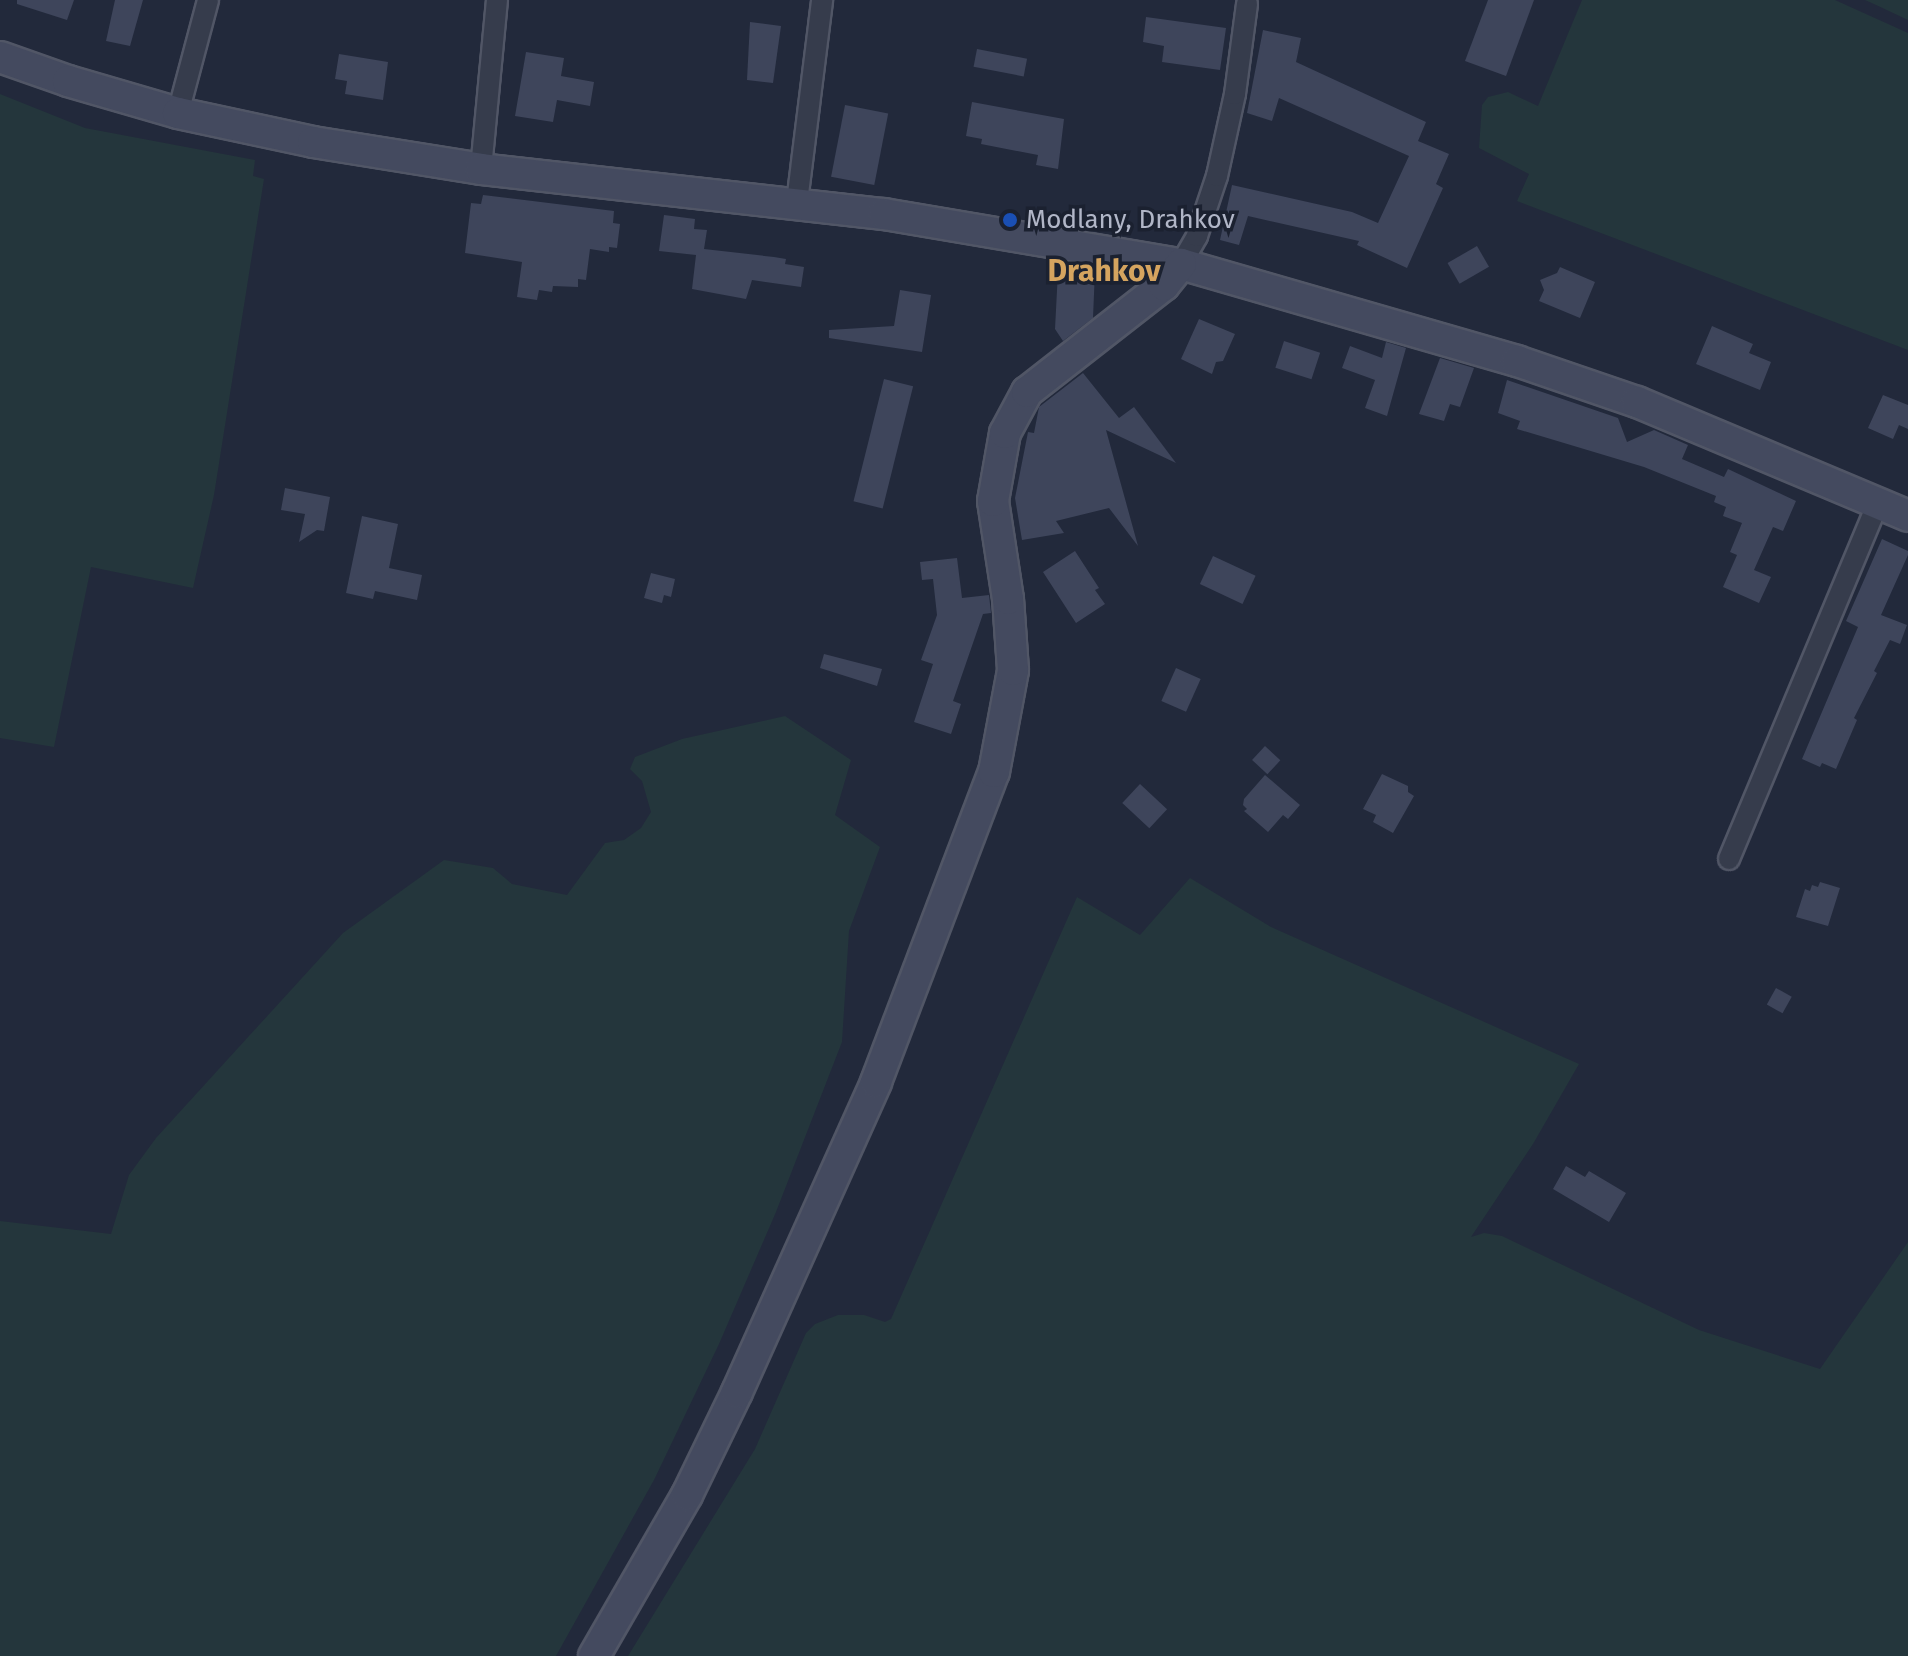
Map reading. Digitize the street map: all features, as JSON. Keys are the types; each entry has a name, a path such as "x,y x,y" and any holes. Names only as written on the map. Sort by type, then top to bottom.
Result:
{"street":[{"path":"178,113 208,0"},
{"path":"481,169 497,0"},
{"path":"797,202 822,0"},
{"path":"594,1656 687,1495 737,1392 876,1082 994,772 1013,670 1008,599 993,501 1005,433 1027,392 1164,285 1197,236 1217,176 1235,94 1247,4"},
{"path":"0,57 68,81 178,113 313,142 481,169 797,202 1181,264 1547,371 1637,402 1908,516"},
{"path":"1729,859 1878,503"}],"shaded area":[{"path":"1582,0 1835,0 1908,33 1908,350 1517,201 1529,174 1479,148 1482,105 1488,97 1508,92 1538,106"},
{"path":"1865,0 1908,0 1908,20 1874,4"},
{"path":"0,94 85,128 255,160 253,176 264,179 214,495 193,588 91,567 54,747 0,738"},
{"path":"785,716 851,760 835,815 880,847 849,931 842,1042 776,1212 719,1344 654,1480 556,1656 0,1656 0,1221 111,1234 129,1175 156,1138 343,933 444,860 493,868 512,884 567,895 605,843 624,840 641,828 651,812 642,781 630,769 635,757 682,739"},
{"path":"1190,878 1271,927 1579,1064 1533,1144 1471,1237 1484,1233 1502,1236 1699,1330 1820,1369 1908,1242 1908,1656 628,1656 755,1449 806,1333 815,1324 838,1315 864,1315 885,1322 891,1319 1077,897 1140,935"}],"building":[{"path":"17,0 74,0 67,20 17,4"},
{"path":"115,0 143,0 130,46 106,41"},
{"path":"1488,0 1534,0 1506,76 1465,61"},
{"path":"1146,17 1226,28 1220,70 1162,62 1164,46 1143,42"},
{"path":"750,22 781,26 773,83 747,80"},
{"path":"1263,30 1301,38 1296,62 1426,122 1418,141 1449,154 1436,184 1443,188 1407,268 1357,245 1359,241 1248,216 1239,245 1220,240 1232,185 1352,212 1378,223 1409,156 1279,98 1272,121 1247,113"},
{"path":"977,49 1027,59 1024,76 974,67"},
{"path":"526,52 564,58 561,76 594,82 590,106 557,100 553,122 515,116"},
{"path":"339,54 388,62 383,100 345,94 347,81 335,79"},
{"path":"972,102 1064,119 1058,169 1036,165 1038,155 981,144 982,139 966,136"},
{"path":"845,105 888,113 874,185 831,177"},
{"path":"483,195 614,211 613,223 620,224 617,248 609,247 609,252 590,249 586,280 578,279 578,287 553,286 552,292 539,290 537,300 517,297 522,262 465,253 471,203 481,204"},
{"path":"664,215 695,219 694,229 707,230 704,249 786,259 785,264 804,267 801,287 752,280 746,299 692,289 696,255 659,251"},
{"path":"1477,246 1489,267 1460,284 1448,263"},
{"path":"1560,267 1595,282 1580,318 1539,301 1544,290 1540,280 1557,273"},
{"path":"1073,269 1095,270 1093,318 1063,341 1055,329 1058,271 1073,273"},
{"path":"900,290 931,295 922,352 829,338 829,330 894,326"},
{"path":"1199,319 1235,334 1223,361 1216,362 1212,374 1181,359"},
{"path":"1712,326 1753,344 1749,353 1771,362 1760,390 1696,364"},
{"path":"1284,341 1320,353 1311,379 1275,368"},
{"path":"1386,342 1406,348 1387,416 1365,408 1375,380 1342,368 1350,346 1382,358"},
{"path":"1440,358 1474,368 1460,407 1450,404 1444,421 1419,414"},
{"path":"1083,373 1119,418 1134,407 1176,463 1106,430 1138,546 1109,508 1056,521 1064,533 1022,540 1015,498 1028,432 1034,433 1039,407"},
{"path":"884,379 913,386 883,509 854,501"},
{"path":"1507,380 1618,418 1627,442 1654,430 1688,445 1682,459 1724,477 1728,469 1796,501 1783,531 1773,527 1754,570 1771,577 1759,603 1723,587 1737,555 1730,552 1742,523 1723,516 1726,507 1714,502 1716,496 1644,467 1517,429 1520,421 1498,413"},
{"path":"1883,395 1908,405 1908,429 1899,425 1893,439 1868,428"},
{"path":"285,488 330,497 324,531 317,530 299,542 305,514 281,510"},
{"path":"362,516 398,524 389,568 422,575 417,600 375,591 373,599 346,593"},
{"path":"1882,539 1908,551 1908,555 1881,615 1907,625 1900,644 1890,640 1874,671 1877,673 1854,718 1857,720 1836,769 1822,763 1820,767 1802,759 1858,627 1846,621"},
{"path":"1075,551 1099,588 1095,590 1105,604 1076,623 1043,572"},
{"path":"1213,556 1256,576 1242,604 1200,584"},
{"path":"957,558 962,598 989,595 991,613 983,614 953,701 961,704 951,734 914,722 933,664 921,660 937,615 933,579 922,580 920,562"},
{"path":"651,573 675,579 671,597 664,595 662,603 644,598"},
{"path":"824,654 882,669 877,686 820,668"},
{"path":"1176,668 1201,679 1186,712 1161,701"},
{"path":"1265,746 1280,760 1267,774 1252,760"},
{"path":"1382,774 1408,786 1408,792 1414,796 1393,833 1373,822 1376,815 1363,809"},
{"path":"1265,775 1300,805 1288,819 1283,815 1268,832 1244,811 1247,809 1243,805 1244,799"},
{"path":"1140,784 1167,809 1149,828 1122,803"},
{"path":"1820,882 1840,888 1828,926 1796,917 1805,889 1810,891 1812,885 1818,887"},
{"path":"1776,988 1792,997 1783,1013 1767,1005"},
{"path":"1566,1166 1585,1177 1589,1171 1626,1193 1609,1222 1553,1189"}],"place":[{"name":"Modlany, Drahkov","path":"1010,220"}],"district":[{"name":"Drahkov","path":"1104,271"}]}
